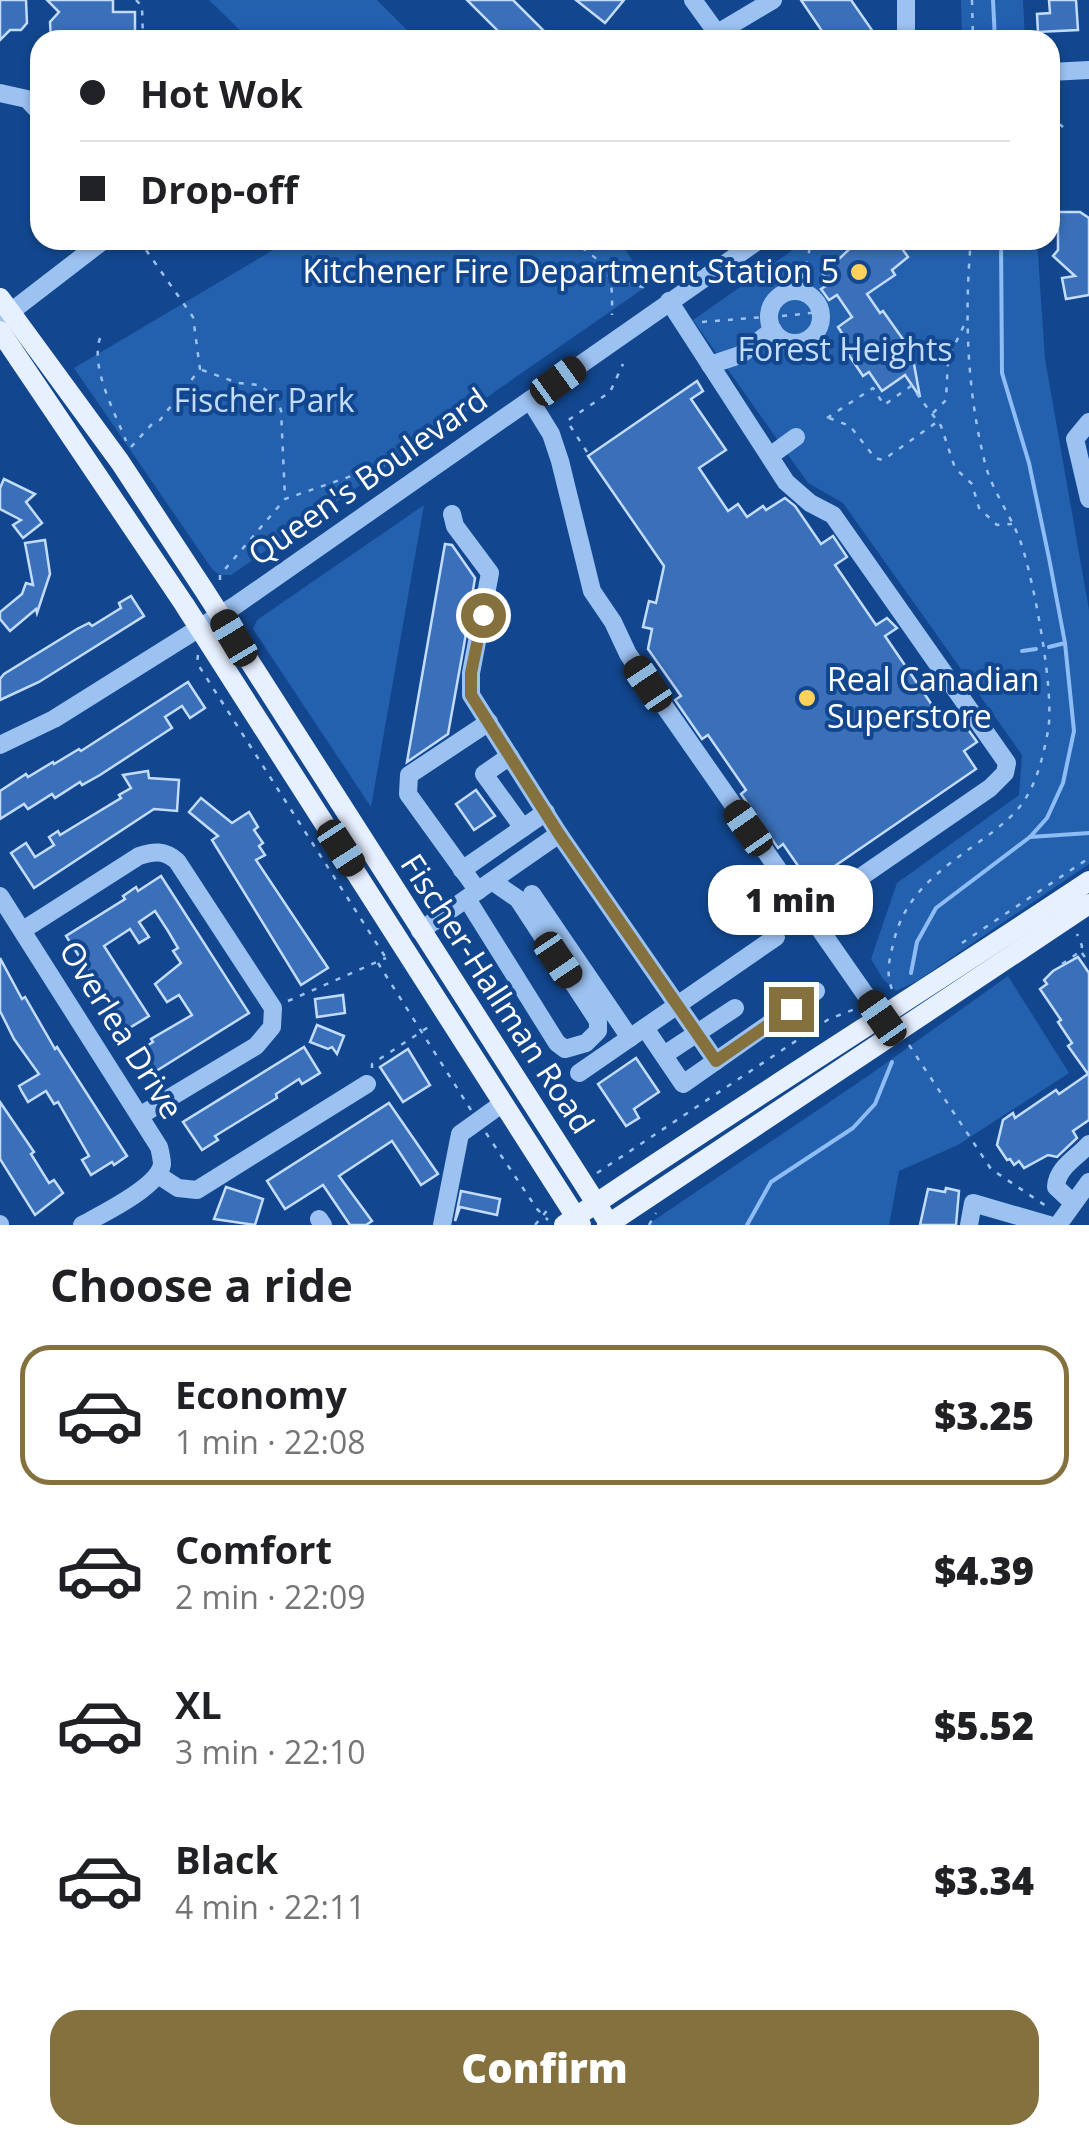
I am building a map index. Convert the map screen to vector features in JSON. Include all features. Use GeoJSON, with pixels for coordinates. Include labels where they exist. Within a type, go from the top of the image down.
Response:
{"type":"FeatureCollection","features":[{"type":"Feature","properties":{"kind":"main road","name":"Fischer-Hallman Road"},"geometry":{"type":"LineString","coordinates":[[3,315],[120,462],[608,1225]]}},
{"type":"Feature","properties":{"kind":"main road","name":"Fischer-Hallman Road"},"geometry":{"type":"LineString","coordinates":[[3,315],[503,1102],[568,1222]]}},
{"type":"Feature","properties":{"kind":"main road"},"geometry":{"type":"LineString","coordinates":[[568,1222],[786,1076],[894,1032],[1089,881]]}},
{"type":"Feature","properties":{"kind":"main road"},"geometry":{"type":"LineString","coordinates":[[608,1225],[1089,904]]}},
{"type":"Feature","properties":{"kind":"street"},"geometry":{"type":"LineString","coordinates":[[693,0],[710,30]]}},
{"type":"Feature","properties":{"kind":"street"},"geometry":{"type":"LineString","coordinates":[[727,30],[772,0]]}},
{"type":"Feature","properties":{"kind":"street"},"geometry":{"type":"LineString","coordinates":[[906,0],[906,30]]}},
{"type":"Feature","properties":{"kind":"street"},"geometry":{"type":"LineString","coordinates":[[1060,71],[1089,70]]}},
{"type":"Feature","properties":{"kind":"street"},"geometry":{"type":"LineString","coordinates":[[0,93],[30,102]]}},
{"type":"Feature","properties":{"kind":"street"},"geometry":{"type":"LineString","coordinates":[[3,315],[91,250]]}},
{"type":"Feature","properties":{"kind":"street","name":"Queen's Boulevard"},"geometry":{"type":"LineString","coordinates":[[0,745],[54,719],[220,616],[744,250]]}},
{"type":"Feature","properties":{"kind":"street"},"geometry":{"type":"LineString","coordinates":[[799,291],[815,300],[821,320],[814,335],[806,340],[777,330],[781,296],[799,291]]}},
{"type":"Feature","properties":{"kind":"street"},"geometry":{"type":"LineString","coordinates":[[669,302],[786,482],[810,503],[833,515],[1007,763],[1005,774],[990,788],[807,914]]}},
{"type":"Feature","properties":{"kind":"street"},"geometry":{"type":"LineString","coordinates":[[710,365],[740,354],[777,330]]}},
{"type":"Feature","properties":{"kind":"street"},"geometry":{"type":"LineString","coordinates":[[530,400],[551,434],[560,461],[592,591],[614,622],[628,654],[807,914],[894,1032]]}},
{"type":"Feature","properties":{"kind":"street"},"geometry":{"type":"LineString","coordinates":[[1089,422],[1075,439],[1089,499]]}},
{"type":"Feature","properties":{"kind":"street"},"geometry":{"type":"LineString","coordinates":[[770,456],[796,437]]}},
{"type":"Feature","properties":{"kind":"street"},"geometry":{"type":"LineString","coordinates":[[452,514],[456,526],[490,573],[470,691],[559,834],[716,1061]]}},
{"type":"Feature","properties":{"kind":"street"},"geometry":{"type":"LineString","coordinates":[[479,890],[518,899],[598,1021],[593,1038],[576,1048],[565,1049],[557,1043],[479,890],[408,794],[409,776],[489,722]]}},
{"type":"Feature","properties":{"kind":"street"},"geometry":{"type":"LineString","coordinates":[[510,756],[484,774],[523,828]]}},
{"type":"Feature","properties":{"kind":"street"},"geometry":{"type":"LineString","coordinates":[[462,870],[546,812]]}},
{"type":"Feature","properties":{"kind":"street"},"geometry":{"type":"LineString","coordinates":[[420,931],[559,834]]}},
{"type":"Feature","properties":{"kind":"street"},"geometry":{"type":"LineString","coordinates":[[22,930],[139,856],[168,854],[177,861],[273,1008],[272,1028],[256,1046],[140,1115]]}},
{"type":"Feature","properties":{"kind":"street"},"geometry":{"type":"LineString","coordinates":[[532,894],[638,1033],[664,1056],[684,1084],[816,992]]}},
{"type":"Feature","properties":{"kind":"street","name":"Overlea Drive"},"geometry":{"type":"LineString","coordinates":[[0,896],[160,1147],[162,1163],[158,1175]]}},
{"type":"Feature","properties":{"kind":"street"},"geometry":{"type":"LineString","coordinates":[[579,1073],[776,938]]}},
{"type":"Feature","properties":{"kind":"street"},"geometry":{"type":"LineString","coordinates":[[664,1056],[735,1008]]}},
{"type":"Feature","properties":{"kind":"street"},"geometry":{"type":"LineString","coordinates":[[82,1225],[158,1175],[178,1188],[197,1190],[368,1084]]}},
{"type":"Feature","properties":{"kind":"street"},"geometry":{"type":"LineString","coordinates":[[442,1225],[460,1134],[503,1102]]}},
{"type":"Feature","properties":{"kind":"street"},"geometry":{"type":"LineString","coordinates":[[1072,1202],[1056,1187],[1056,1179],[1062,1168],[1089,1144]]}},
{"type":"Feature","properties":{"kind":"street"},"geometry":{"type":"LineString","coordinates":[[1058,1225],[1089,1182]]}},
{"type":"Feature","properties":{"kind":"street"},"geometry":{"type":"LineString","coordinates":[[969,1225],[973,1202],[1049,1216]]}},
{"type":"Feature","properties":{"kind":"path"},"geometry":{"type":"LineString","coordinates":[[136,0],[142,6],[143,30]]}},
{"type":"Feature","properties":{"kind":"path"},"geometry":{"type":"LineString","coordinates":[[972,0],[973,30]]}},
{"type":"Feature","properties":{"kind":"path"},"geometry":{"type":"LineString","coordinates":[[100,338],[96,350],[129,450],[160,420],[200,369],[193,317],[147,250]]}},
{"type":"Feature","properties":{"kind":"path"},"geometry":{"type":"LineString","coordinates":[[586,250],[601,261],[613,279],[612,315]]}},
{"type":"Feature","properties":{"kind":"path"},"geometry":{"type":"LineString","coordinates":[[799,291],[809,250]]}},
{"type":"Feature","properties":{"kind":"path"},"geometry":{"type":"LineString","coordinates":[[898,998],[888,980],[897,927],[908,902],[926,882],[1005,822],[1027,797],[1045,748],[1049,723],[1048,690],[1030,579],[1014,524],[1000,501],[984,456],[975,403],[967,319],[970,250]]}},
{"type":"Feature","properties":{"kind":"path"},"geometry":{"type":"LineString","coordinates":[[613,279],[650,290]]}},
{"type":"Feature","properties":{"kind":"path"},"geometry":{"type":"LineString","coordinates":[[694,316],[700,322],[777,330],[820,312]]}},
{"type":"Feature","properties":{"kind":"path"},"geometry":{"type":"LineString","coordinates":[[932,414],[946,400],[948,359],[967,319]]}},
{"type":"Feature","properties":{"kind":"path"},"geometry":{"type":"LineString","coordinates":[[777,330],[793,367]]}},
{"type":"Feature","properties":{"kind":"path"},"geometry":{"type":"LineString","coordinates":[[587,452],[567,421],[610,392],[623,364]]}},
{"type":"Feature","properties":{"kind":"path"},"geometry":{"type":"LineString","coordinates":[[200,369],[238,383],[258,385],[274,395],[281,410],[285,499]]}},
{"type":"Feature","properties":{"kind":"path"},"geometry":{"type":"LineString","coordinates":[[938,422],[882,460],[875,458],[850,426],[827,418],[873,388],[884,405],[911,386],[938,422],[955,468],[972,484],[979,508],[997,525],[1014,524]]}},
{"type":"Feature","properties":{"kind":"path"},"geometry":{"type":"LineString","coordinates":[[220,580],[220,575],[285,499],[388,463],[395,465]]}},
{"type":"Feature","properties":{"kind":"path"},"geometry":{"type":"LineString","coordinates":[[200,629],[197,663],[386,958],[273,1008]]}},
{"type":"Feature","properties":{"kind":"path"},"geometry":{"type":"LineString","coordinates":[[1076,932],[1081,952],[1089,963]]}},
{"type":"Feature","properties":{"kind":"path"},"geometry":{"type":"LineString","coordinates":[[1062,964],[1081,952]]}},
{"type":"Feature","properties":{"kind":"path"},"geometry":{"type":"LineString","coordinates":[[378,963],[478,1122],[542,1214],[568,1222]]}},
{"type":"Feature","properties":{"kind":"path"},"geometry":{"type":"LineString","coordinates":[[600,1170],[829,1019],[858,1007]]}},
{"type":"Feature","properties":{"kind":"path"},"geometry":{"type":"LineString","coordinates":[[368,1084],[372,1064],[448,1016]]}},
{"type":"Feature","properties":{"kind":"path"},"geometry":{"type":"LineString","coordinates":[[894,1032],[991,1169],[1049,1216]]}},
{"type":"Feature","properties":{"kind":"path"},"geometry":{"type":"LineString","coordinates":[[549,1092],[557,1043]]}},
{"type":"Feature","properties":{"kind":"path"},"geometry":{"type":"LineString","coordinates":[[535,1225],[542,1214]]}},
{"type":"Feature","properties":{"kind":"green space"},"geometry":{"type":"Polygon","coordinates":[[[209,0],[377,0],[407,30],[240,30],[209,0]]]}},
{"type":"Feature","properties":{"kind":"green space"},"geometry":{"type":"Polygon","coordinates":[[[961,0],[1023,0],[1024,30],[962,30],[961,0]]]}},
{"type":"Feature","properties":{"kind":"green space","name":"Fischer Park"},"geometry":{"type":"Polygon","coordinates":[[[273,250],[626,250],[647,286],[231,575],[220,575],[212,569],[74,368],[273,250]]]}},
{"type":"Feature","properties":{"kind":"green space","name":"Forest Heights"},"geometry":{"type":"Polygon","coordinates":[[[793,250],[1038,250],[1045,359],[1089,610],[1089,864],[917,981],[896,991],[871,959],[897,883],[1019,795],[1022,755],[843,503],[808,483],[693,320],[793,250]]]}},
{"type":"Feature","properties":{"kind":"green space"},"geometry":{"type":"Polygon","coordinates":[[[424,505],[371,807],[253,629],[257,620],[424,505]]]}},
{"type":"Feature","properties":{"kind":"green space"},"geometry":{"type":"Polygon","coordinates":[[[1008,976],[1069,1073],[958,1145],[899,1171],[889,1225],[647,1225],[868,1076],[1008,976]]]}},
{"type":"Feature","properties":{"kind":"building"},"geometry":{"type":"Polygon","coordinates":[[[0,0],[26,0],[27,23],[21,30],[10,30],[0,40],[0,0]]]}},
{"type":"Feature","properties":{"kind":"building"},"geometry":{"type":"Polygon","coordinates":[[[47,0],[113,0],[113,12],[135,12],[135,30],[50,30],[50,22],[59,12],[47,0]]]}},
{"type":"Feature","properties":{"kind":"building"},"geometry":{"type":"Polygon","coordinates":[[[467,0],[513,0],[543,30],[497,30],[467,0]]]}},
{"type":"Feature","properties":{"kind":"building"},"geometry":{"type":"Polygon","coordinates":[[[576,0],[624,0],[605,23],[576,0]]]}},
{"type":"Feature","properties":{"kind":"building"},"geometry":{"type":"Polygon","coordinates":[[[801,0],[851,0],[872,30],[821,30],[801,0]]]}},
{"type":"Feature","properties":{"kind":"building"},"geometry":{"type":"Polygon","coordinates":[[[1049,0],[1076,0],[1078,30],[1038,30],[1037,14],[1050,13],[1049,0]]]}},
{"type":"Feature","properties":{"kind":"building"},"geometry":{"type":"Polygon","coordinates":[[[1060,212],[1080,212],[1089,218],[1089,295],[1066,299],[1062,278],[1075,276],[1053,256],[1060,250],[1060,212]]]}},
{"type":"Feature","properties":{"kind":"building"},"geometry":{"type":"Polygon","coordinates":[[[848,250],[903,250],[908,257],[892,270],[895,275],[867,294],[907,345],[903,348],[914,364],[920,397],[905,375],[882,391],[869,372],[863,376],[840,342],[845,338],[838,327],[852,317],[837,295],[829,300],[821,289],[829,284],[823,274],[848,250]]]}},
{"type":"Feature","properties":{"kind":"building"},"geometry":{"type":"Polygon","coordinates":[[[697,381],[703,391],[691,399],[726,450],[699,468],[728,511],[738,504],[747,517],[785,498],[821,544],[833,536],[847,557],[835,565],[876,625],[887,618],[897,628],[885,636],[949,730],[962,721],[977,742],[964,751],[976,769],[810,883],[783,844],[778,848],[741,794],[746,790],[708,735],[702,739],[675,700],[681,696],[648,649],[652,629],[643,627],[649,601],[656,603],[664,566],[588,456],[697,381]]]}},
{"type":"Feature","properties":{"kind":"building"},"geometry":{"type":"Polygon","coordinates":[[[4,479],[35,494],[26,502],[42,523],[23,538],[13,525],[21,520],[0,509],[4,479]]]}},
{"type":"Feature","properties":{"kind":"building"},"geometry":{"type":"Polygon","coordinates":[[[45,540],[50,574],[37,613],[36,609],[10,631],[0,619],[0,612],[22,594],[26,583],[33,585],[25,543],[45,540]]]}},
{"type":"Feature","properties":{"kind":"building"},"geometry":{"type":"Polygon","coordinates":[[[445,544],[452,545],[475,578],[464,645],[448,734],[407,762],[445,544]]]}},
{"type":"Feature","properties":{"kind":"building"},"geometry":{"type":"Polygon","coordinates":[[[131,596],[144,616],[39,682],[0,700],[0,679],[4,674],[77,629],[89,623],[92,626],[121,608],[119,603],[131,596]]]}},
{"type":"Feature","properties":{"kind":"building"},"geometry":{"type":"Polygon","coordinates":[[[188,682],[205,708],[190,718],[182,706],[165,717],[172,728],[100,775],[55,798],[52,794],[28,809],[24,804],[0,819],[0,791],[26,774],[28,777],[81,751],[188,682]]]}},
{"type":"Feature","properties":{"kind":"building"},"geometry":{"type":"Polygon","coordinates":[[[148,771],[149,778],[179,780],[177,811],[154,809],[34,888],[11,853],[26,843],[35,857],[54,845],[49,837],[58,831],[60,835],[121,798],[119,795],[131,788],[123,775],[148,771]]]}},
{"type":"Feature","properties":{"kind":"building"},"geometry":{"type":"Polygon","coordinates":[[[476,790],[495,816],[474,830],[456,804],[476,790]]]}},
{"type":"Feature","properties":{"kind":"building"},"geometry":{"type":"Polygon","coordinates":[[[201,798],[232,823],[249,812],[258,827],[254,830],[263,843],[259,846],[265,855],[256,860],[328,968],[301,985],[212,840],[218,836],[189,812],[201,798]]]}},
{"type":"Feature","properties":{"kind":"building"},"geometry":{"type":"Polygon","coordinates":[[[161,876],[249,1013],[153,1073],[142,1049],[153,1042],[151,1039],[192,1015],[179,995],[167,1002],[155,984],[181,963],[168,931],[155,911],[139,922],[149,937],[139,943],[130,929],[104,946],[149,1016],[126,1030],[66,936],[125,899],[123,896],[136,887],[138,891],[161,876]]]}},
{"type":"Feature","properties":{"kind":"building"},"geometry":{"type":"Polygon","coordinates":[[[1078,957],[1089,973],[1089,1120],[1073,1131],[1077,1138],[1057,1157],[1048,1155],[1024,1168],[1019,1161],[1014,1165],[1007,1160],[997,1145],[1003,1120],[1013,1113],[1015,1118],[1088,1074],[1068,1046],[1072,1043],[1058,1022],[1061,1020],[1040,989],[1053,971],[1078,957]]]}},
{"type":"Feature","properties":{"kind":"building"},"geometry":{"type":"Polygon","coordinates":[[[0,958],[22,999],[25,997],[127,1156],[114,1165],[112,1162],[91,1175],[82,1160],[89,1156],[58,1102],[54,1104],[46,1091],[28,1102],[22,1092],[19,1086],[39,1074],[0,1011],[0,958]]]}},
{"type":"Feature","properties":{"kind":"building"},"geometry":{"type":"Polygon","coordinates":[[[343,995],[345,1013],[317,1017],[315,999],[343,995]]]}},
{"type":"Feature","properties":{"kind":"building"},"geometry":{"type":"Polygon","coordinates":[[[317,1025],[344,1036],[337,1054],[332,1047],[310,1042],[317,1025]]]}},
{"type":"Feature","properties":{"kind":"building"},"geometry":{"type":"Polygon","coordinates":[[[304,1047],[320,1073],[302,1084],[299,1079],[276,1094],[277,1098],[215,1136],[218,1140],[202,1150],[183,1122],[304,1047]]]}},
{"type":"Feature","properties":{"kind":"building"},"geometry":{"type":"Polygon","coordinates":[[[408,1049],[430,1085],[403,1102],[380,1067],[408,1049]]]}},
{"type":"Feature","properties":{"kind":"building"},"geometry":{"type":"Polygon","coordinates":[[[636,1058],[659,1092],[634,1109],[639,1118],[626,1126],[598,1084],[636,1058]]]}},
{"type":"Feature","properties":{"kind":"building"},"geometry":{"type":"Polygon","coordinates":[[[0,1102],[34,1152],[31,1154],[49,1183],[54,1180],[63,1193],[35,1215],[0,1159],[0,1102]]]}},
{"type":"Feature","properties":{"kind":"building"},"geometry":{"type":"Polygon","coordinates":[[[389,1103],[438,1174],[421,1185],[392,1141],[339,1176],[372,1221],[366,1225],[350,1225],[323,1185],[285,1209],[267,1181],[389,1103]]]}},
{"type":"Feature","properties":{"kind":"building"},"geometry":{"type":"Polygon","coordinates":[[[226,1187],[263,1199],[255,1225],[214,1219],[226,1187]]]}},
{"type":"Feature","properties":{"kind":"building"},"geometry":{"type":"Polygon","coordinates":[[[946,1188],[959,1191],[956,1225],[920,1225],[928,1189],[945,1192],[946,1188]]]}},
{"type":"Feature","properties":{"kind":"building"},"geometry":{"type":"Polygon","coordinates":[[[461,1191],[500,1199],[497,1215],[460,1207],[455,1221],[461,1191]]]}},
{"type":"Feature","properties":{"kind":"waterway"},"geometry":{"type":"LineString","coordinates":[[993,0],[994,30]]}},
{"type":"Feature","properties":{"kind":"waterway"},"geometry":{"type":"LineString","coordinates":[[911,973],[917,942],[936,908],[1030,837],[1047,818],[1063,783],[1074,731],[1065,643],[1049,558],[1029,463],[1002,373],[1001,250]]}},
{"type":"Feature","properties":{"kind":"waterway"},"geometry":{"type":"LineString","coordinates":[[1049,647],[1065,643]]}},
{"type":"Feature","properties":{"kind":"waterway"},"geometry":{"type":"LineString","coordinates":[[1022,651],[1036,649]]}},
{"type":"Feature","properties":{"kind":"waterway"},"geometry":{"type":"LineString","coordinates":[[1030,837],[1089,833]]}},
{"type":"Feature","properties":{"kind":"waterway"},"geometry":{"type":"LineString","coordinates":[[747,1225],[771,1182],[853,1128],[875,1104],[892,1062]]}},
{"type":"Feature","properties":{"kind":"place","name":"Kitchener Fire Department Station 5"},"geometry":{"type":"Point","coordinates":[859,272]}},
{"type":"Feature","properties":{"kind":"place","name":"Real Canadian Superstore"},"geometry":{"type":"Point","coordinates":[807,698]}},
{"type":"Feature","properties":{"kind":"route"},"geometry":{"type":"LineString","coordinates":[[483,615],[471,673],[471,695],[559,834],[716,1061],[791,1009]]}}]}
